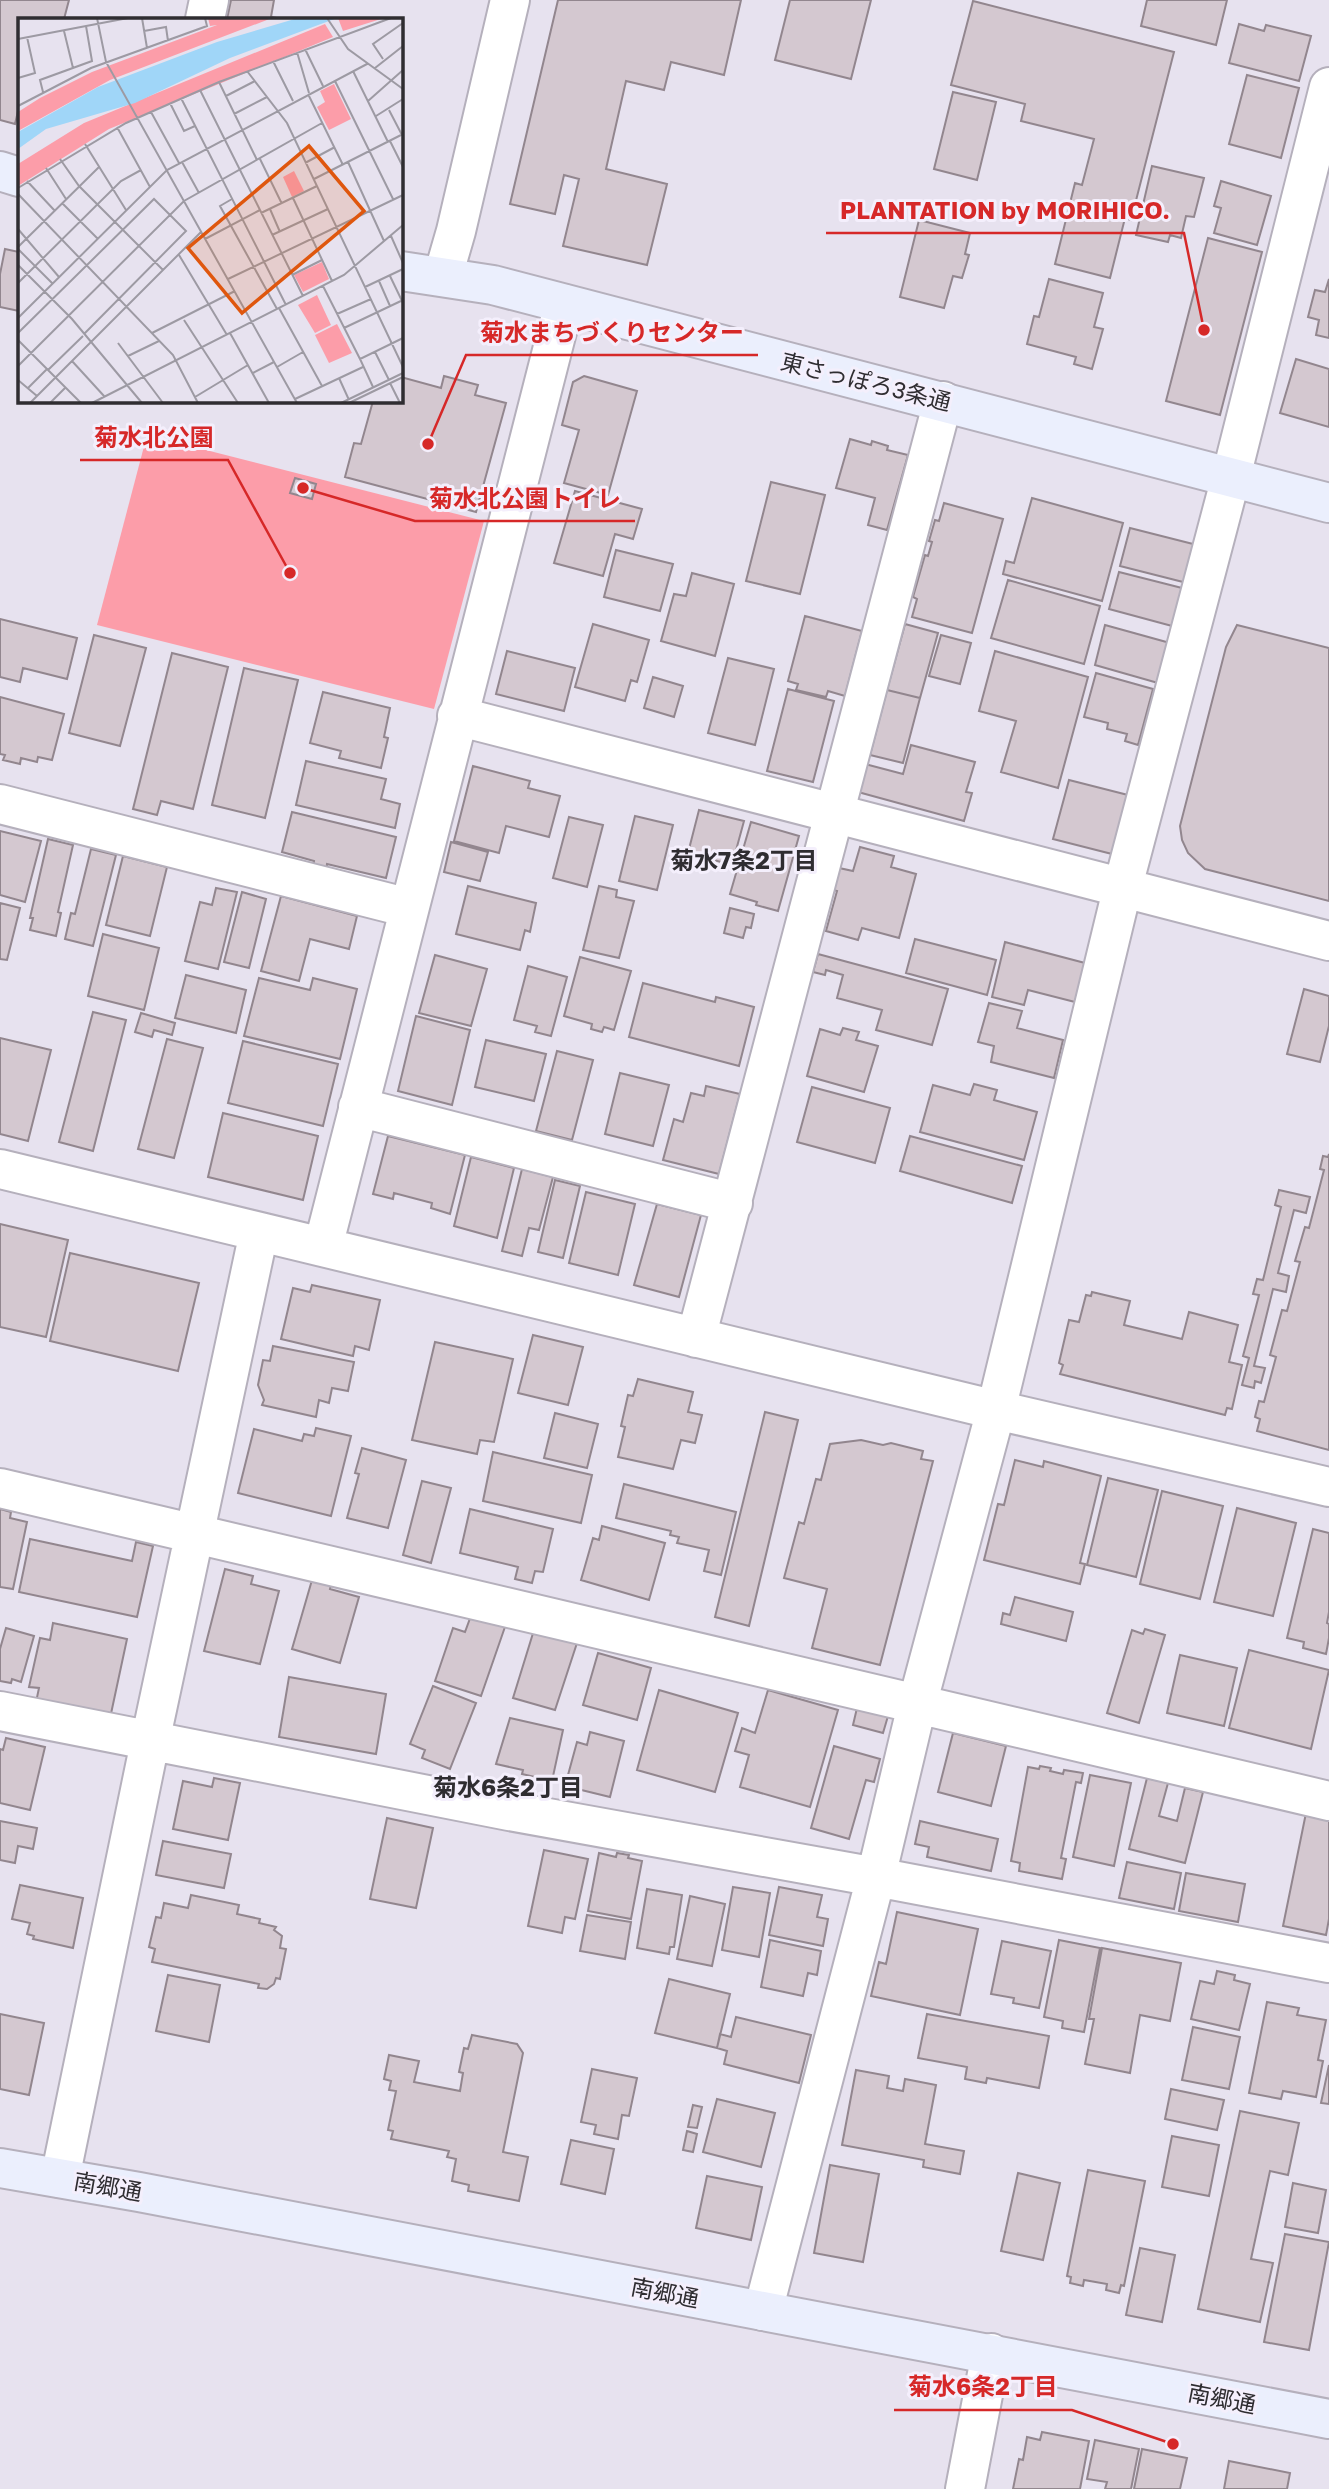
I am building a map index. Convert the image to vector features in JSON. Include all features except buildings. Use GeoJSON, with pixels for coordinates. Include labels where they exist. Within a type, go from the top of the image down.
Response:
{"type":"FeatureCollection","features":[{"type":"Feature","properties":{"kind":"street"},"geometry":{"type":"LineString","coordinates":[[205,18],[209,0]]}},
{"type":"Feature","properties":{"kind":"street"},"geometry":{"type":"LineString","coordinates":[[443,276],[510,0]]}},
{"type":"Feature","properties":{"kind":"street"},"geometry":{"type":"LineString","coordinates":[[764,2311],[876,1877],[917,1705],[996,1410],[1123,886],[1231,477],[1329,87]]}},
{"type":"Feature","properties":{"kind":"street"},"geometry":{"type":"LineString","coordinates":[[0,171],[18,177]]}},
{"type":"Feature","properties":{"kind":"street","name":"東さっぽろ3条通"},"geometry":{"type":"LineString","coordinates":[[402,271],[493,285],[1329,503]]}},
{"type":"Feature","properties":{"kind":"street"},"geometry":{"type":"LineString","coordinates":[[323,1247],[564,304]]}},
{"type":"Feature","properties":{"kind":"street"},"geometry":{"type":"LineString","coordinates":[[696,1338],[943,401]]}},
{"type":"Feature","properties":{"kind":"street"},"geometry":{"type":"LineString","coordinates":[[457,716],[1329,941]]}},
{"type":"Feature","properties":{"kind":"street"},"geometry":{"type":"LineString","coordinates":[[0,804],[409,908]]}},
{"type":"Feature","properties":{"kind":"street"},"geometry":{"type":"LineString","coordinates":[[358,1107],[733,1203]]}},
{"type":"Feature","properties":{"kind":"street"},"geometry":{"type":"LineString","coordinates":[[0,1169],[996,1410],[1329,1487]]}},
{"type":"Feature","properties":{"kind":"street"},"geometry":{"type":"LineString","coordinates":[[60,2178],[258,1232]]}},
{"type":"Feature","properties":{"kind":"street"},"geometry":{"type":"LineString","coordinates":[[0,1488],[1329,1801]]}},
{"type":"Feature","properties":{"kind":"street"},"geometry":{"type":"LineString","coordinates":[[0,1711],[509,1811],[1329,1963]]}},
{"type":"Feature","properties":{"kind":"street","name":"南郷通"},"geometry":{"type":"LineString","coordinates":[[0,2168],[991,2353],[1329,2419]]}},
{"type":"Feature","properties":{"kind":"street"},"geometry":{"type":"LineString","coordinates":[[965,2489],[991,2353]]}},
{"type":"Feature","properties":{"kind":"shaded area"},"geometry":{"type":"Polygon","coordinates":[[[147,435],[484,521],[434,709],[97,625],[147,435]]]}},
{"type":"Feature","properties":{"kind":"place","name":"PLANTATION by MORIHICO."},"geometry":{"type":"Point","coordinates":[1204,330]}},
{"type":"Feature","properties":{"kind":"place","name":"菊水まちづくりセンター"},"geometry":{"type":"Point","coordinates":[428,444]}},
{"type":"Feature","properties":{"kind":"place","name":"菊水北公園トイレ"},"geometry":{"type":"Point","coordinates":[303,488]}},
{"type":"Feature","properties":{"kind":"place","name":"菊水北公園"},"geometry":{"type":"Point","coordinates":[290,573]}},
{"type":"Feature","properties":{"kind":"place","name":"菊水6条2丁目"},"geometry":{"type":"Point","coordinates":[1173,2444]}},
{"type":"Feature","properties":{"kind":"district","name":"菊水7条2丁目"},"geometry":{"type":"Point","coordinates":[744,859]}},
{"type":"Feature","properties":{"kind":"district","name":"菊水6条2丁目"},"geometry":{"type":"Point","coordinates":[508,1786]}}]}
